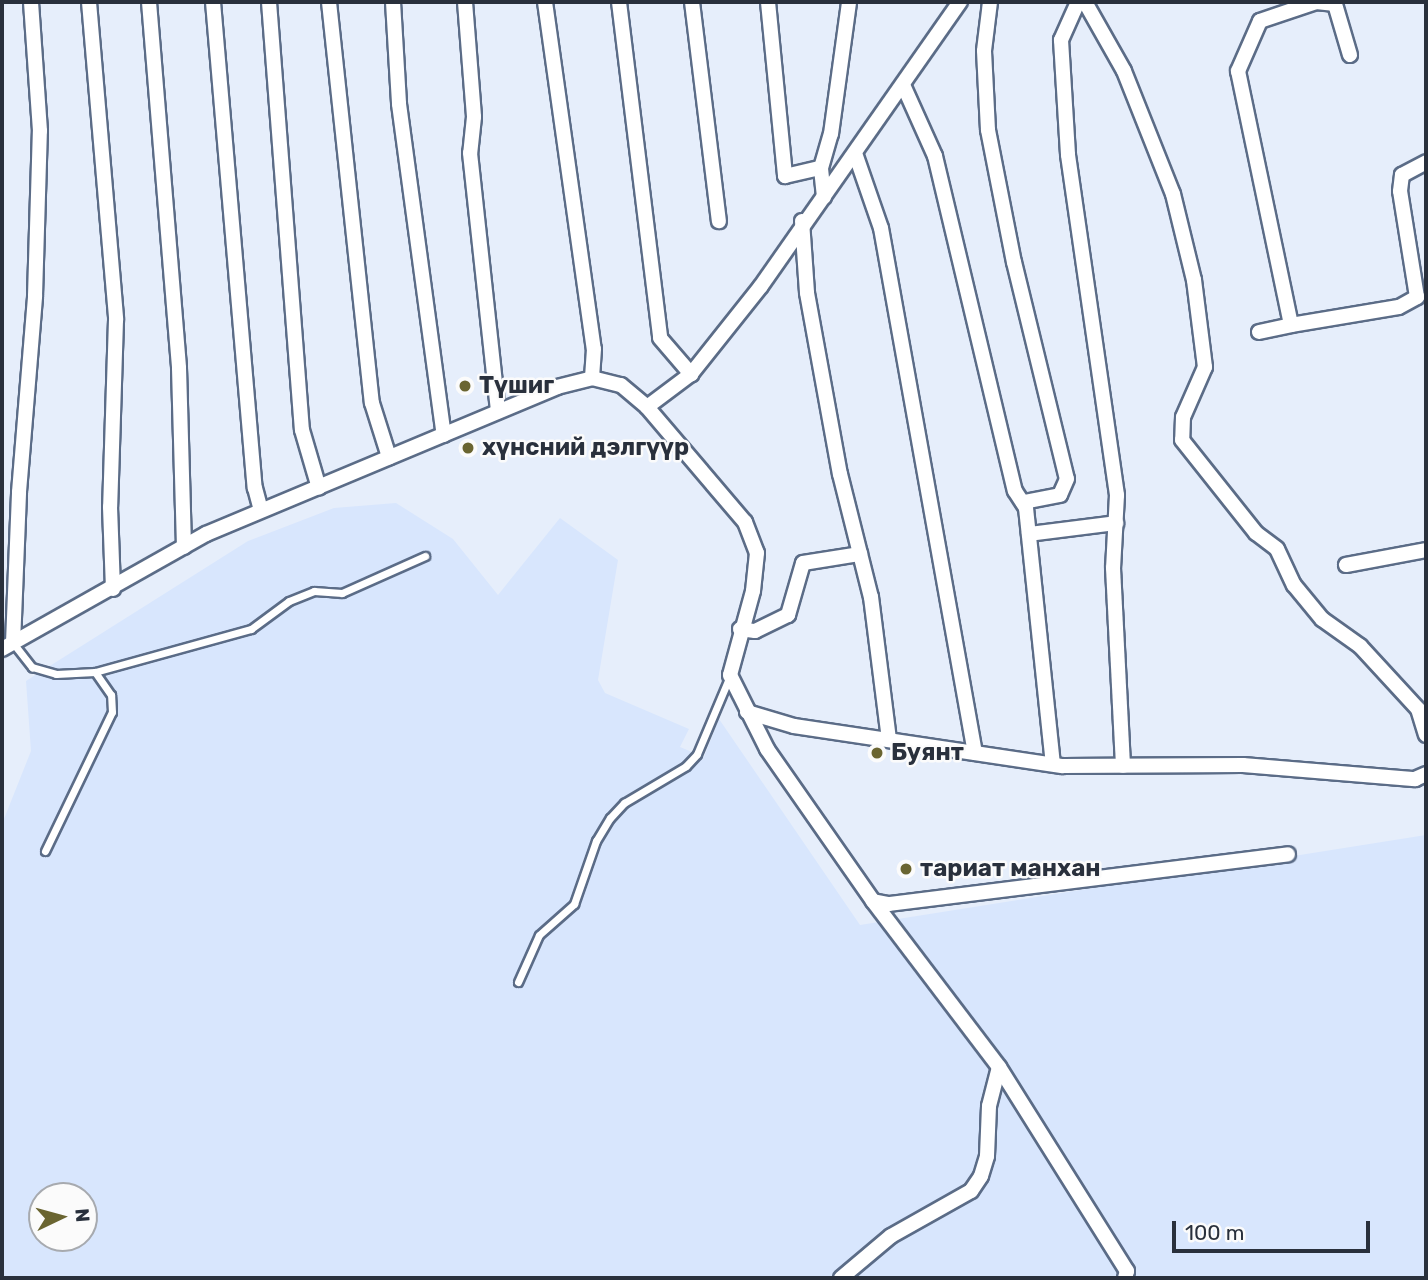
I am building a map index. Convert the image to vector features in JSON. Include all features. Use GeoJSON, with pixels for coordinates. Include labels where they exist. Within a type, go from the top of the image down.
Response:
{"type":"FeatureCollection","features":[{"type":"Feature","properties":{"kind":"street"},"geometry":{"type":"LineString","coordinates":[[8,646],[40,159],[31,2]]}},
{"type":"Feature","properties":{"kind":"street"},"geometry":{"type":"LineString","coordinates":[[89,2],[116,320],[110,507],[113,589]]}},
{"type":"Feature","properties":{"kind":"street"},"geometry":{"type":"LineString","coordinates":[[149,2],[179,368],[184,547]]}},
{"type":"Feature","properties":{"kind":"street"},"geometry":{"type":"LineString","coordinates":[[212,2],[255,488],[261,510]]}},
{"type":"Feature","properties":{"kind":"street"},"geometry":{"type":"LineString","coordinates":[[269,2],[302,430],[320,488]]}},
{"type":"Feature","properties":{"kind":"street"},"geometry":{"type":"LineString","coordinates":[[329,2],[372,403],[389,457]]}},
{"type":"Feature","properties":{"kind":"street"},"geometry":{"type":"LineString","coordinates":[[393,2],[399,104],[444,435]]}},
{"type":"Feature","properties":{"kind":"street"},"geometry":{"type":"LineString","coordinates":[[465,2],[474,117],[470,153],[498,411]]}},
{"type":"Feature","properties":{"kind":"street"},"geometry":{"type":"LineString","coordinates":[[545,2],[594,349],[592,378]]}},
{"type":"Feature","properties":{"kind":"street"},"geometry":{"type":"LineString","coordinates":[[619,2],[660,338],[691,374]]}},
{"type":"Feature","properties":{"kind":"street"},"geometry":{"type":"LineString","coordinates":[[692,2],[719,221]]}},
{"type":"Feature","properties":{"kind":"street"},"geometry":{"type":"LineString","coordinates":[[768,2],[785,176],[821,168]]}},
{"type":"Feature","properties":{"kind":"street"},"geometry":{"type":"LineString","coordinates":[[824,197],[821,168],[833,124],[849,2]]}},
{"type":"Feature","properties":{"kind":"street"},"geometry":{"type":"LineString","coordinates":[[647,407],[691,374],[761,286],[802,221],[856,156],[960,2]]}},
{"type":"Feature","properties":{"kind":"street"},"geometry":{"type":"LineString","coordinates":[[990,2],[984,51],[988,130],[1014,262],[1068,479],[1060,495],[1023,502]]}},
{"type":"Feature","properties":{"kind":"street"},"geometry":{"type":"LineString","coordinates":[[1079,2],[1061,40],[1068,155],[1117,495],[1113,568],[1123,766]]}},
{"type":"Feature","properties":{"kind":"street"},"geometry":{"type":"LineString","coordinates":[[1085,2],[1124,71],[1173,194],[1194,280],[1205,367],[1183,417],[1182,440],[1256,533],[1277,549],[1288,565],[1294,585],[1322,619],[1360,646],[1418,709],[1426,735]]}},
{"type":"Feature","properties":{"kind":"street"},"geometry":{"type":"LineString","coordinates":[[1291,325],[1238,71],[1260,21],[1316,2],[1335,4],[1349,55]]}},
{"type":"Feature","properties":{"kind":"street"},"geometry":{"type":"LineString","coordinates":[[904,87],[935,156],[1015,491],[1023,502],[1029,534],[1053,764]]}},
{"type":"Feature","properties":{"kind":"street"},"geometry":{"type":"LineString","coordinates":[[856,156],[881,228],[975,753]]}},
{"type":"Feature","properties":{"kind":"street"},"geometry":{"type":"LineString","coordinates":[[1259,332],[1399,307],[1421,296],[1400,191],[1402,175],[1426,162]]}},
{"type":"Feature","properties":{"kind":"street"},"geometry":{"type":"LineString","coordinates":[[802,221],[807,293],[840,474],[871,597],[889,740]]}},
{"type":"Feature","properties":{"kind":"street"},"geometry":{"type":"LineString","coordinates":[[8,646],[184,547],[261,510],[320,488],[498,411],[592,378],[621,385],[647,407],[745,522],[757,553],[753,591],[740,629],[730,676],[767,749],[873,901],[999,1067],[1127,1271],[1125,1278]]}},
{"type":"Feature","properties":{"kind":"street"},"geometry":{"type":"LineString","coordinates":[[1029,534],[1116,523]]}},
{"type":"Feature","properties":{"kind":"street"},"geometry":{"type":"LineString","coordinates":[[1346,565],[1426,550]]}},
{"type":"Feature","properties":{"kind":"street"},"geometry":{"type":"LineString","coordinates":[[740,629],[755,631],[788,615],[803,564],[860,554]]}},
{"type":"Feature","properties":{"kind":"street"},"geometry":{"type":"LineString","coordinates":[[747,712],[794,726],[1053,764],[1243,765],[1415,779],[1426,774]]}},
{"type":"Feature","properties":{"kind":"street"},"geometry":{"type":"LineString","coordinates":[[873,901],[890,904],[1288,854]]}},
{"type":"Feature","properties":{"kind":"street"},"geometry":{"type":"LineString","coordinates":[[841,1278],[891,1236],[971,1191],[981,1177],[987,1156],[989,1106],[999,1067]]}},
{"type":"Feature","properties":{"kind":"lane"},"geometry":{"type":"LineString","coordinates":[[8,646],[32,667],[55,674],[95,672],[251,629],[289,601],[314,591],[342,593],[425,556]]}},
{"type":"Feature","properties":{"kind":"lane"},"geometry":{"type":"LineString","coordinates":[[45,851],[112,712],[111,695],[95,672]]}},
{"type":"Feature","properties":{"kind":"lane"},"geometry":{"type":"LineString","coordinates":[[518,982],[539,935],[574,904],[596,841],[610,818],[624,803],[686,766],[698,754],[730,676]]}},
{"type":"Feature","properties":{"kind":"shaded area"},"geometry":{"type":"Polygon","coordinates":[[[396,503],[453,539],[498,595],[560,518],[618,560],[598,680],[605,693],[689,729],[680,747],[704,757],[719,719],[860,925],[1426,835],[1426,1278],[2,1278],[2,824],[31,751],[26,681],[248,541],[334,508],[396,503]]]}},
{"type":"Feature","properties":{"kind":"place","name":"Түшиг"},"geometry":{"type":"Point","coordinates":[465,386]}},
{"type":"Feature","properties":{"kind":"place","name":"хүнсний дэлгүүр"},"geometry":{"type":"Point","coordinates":[468,448]}},
{"type":"Feature","properties":{"kind":"place","name":"Буянт"},"geometry":{"type":"Point","coordinates":[877,753]}},
{"type":"Feature","properties":{"kind":"place","name":"тариат манхан"},"geometry":{"type":"Point","coordinates":[906,869]}}]}
